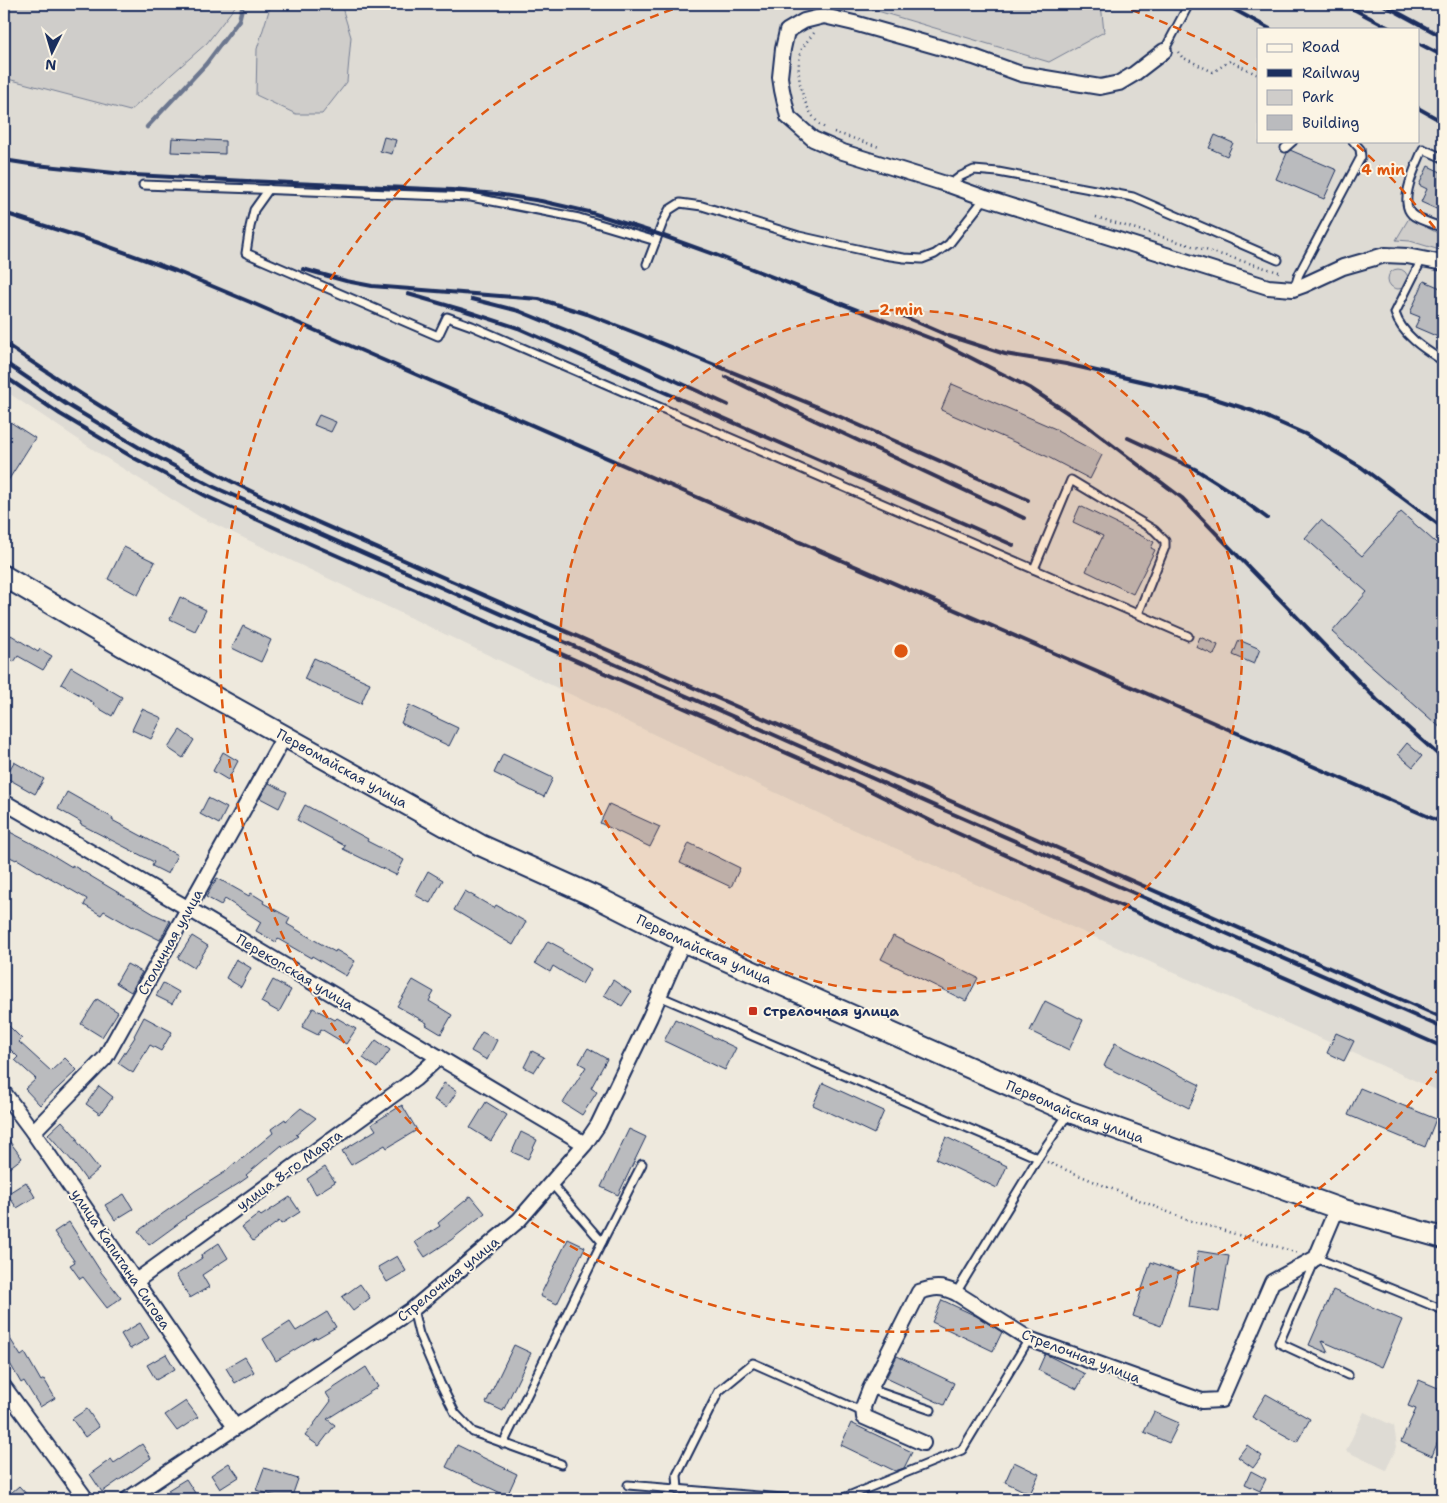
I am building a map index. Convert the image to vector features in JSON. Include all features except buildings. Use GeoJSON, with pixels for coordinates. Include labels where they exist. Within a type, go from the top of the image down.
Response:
{"type":"FeatureCollection","features":[{"type":"Feature","properties":{"kind":"main road","name":"Первомайская улица"},"geometry":{"type":"LineString","coordinates":[[4,576],[121,645],[480,845],[598,898],[683,941],[1070,1112],[1337,1208],[1443,1238]]}},
{"type":"Feature","properties":{"kind":"street"},"geometry":{"type":"LineString","coordinates":[[1164,51],[1119,83],[1100,87],[1021,74],[956,52],[854,22],[822,10],[787,31],[780,77],[788,117],[813,139],[843,152],[949,184],[985,198],[1268,287],[1293,289],[1343,267],[1385,254],[1443,262]]}},
{"type":"Feature","properties":{"kind":"street","name":"Столичная улица"},"geometry":{"type":"LineString","coordinates":[[33,1132],[105,1058],[285,736]]}},
{"type":"Feature","properties":{"kind":"street","name":"Перекопская улица"},"geometry":{"type":"LineString","coordinates":[[4,802],[189,909],[585,1144]]}},
{"type":"Feature","properties":{"kind":"street","name":"Стрелочная улица"},"geometry":{"type":"LineString","coordinates":[[128,1499],[414,1309],[518,1220],[585,1144],[598,1125],[660,996],[683,941]]}},
{"type":"Feature","properties":{"kind":"street","name":"улица 8-го Марта"},"geometry":{"type":"LineString","coordinates":[[136,1281],[415,1079],[439,1057]]}},
{"type":"Feature","properties":{"kind":"street","name":"улица Капитана Сигова"},"geometry":{"type":"LineString","coordinates":[[4,1093],[33,1132],[235,1427]]}},
{"type":"Feature","properties":{"kind":"street"},"geometry":{"type":"LineString","coordinates":[[1316,1258],[1337,1208]]}},
{"type":"Feature","properties":{"kind":"street","name":"Стрелочная улица"},"geometry":{"type":"LineString","coordinates":[[863,1412],[870,1389],[919,1292],[930,1288],[944,1288],[956,1293],[1029,1339],[1202,1401],[1221,1400],[1272,1282],[1316,1258]]}},
{"type":"Feature","properties":{"kind":"street"},"geometry":{"type":"LineString","coordinates":[[4,1387],[86,1499]]}},
{"type":"Feature","properties":{"kind":"street"},"geometry":{"type":"LineString","coordinates":[[863,1412],[864,1417],[923,1443]]}},
{"type":"Feature","properties":{"kind":"lane"},"geometry":{"type":"LineString","coordinates":[[1164,51],[1189,4]]}},
{"type":"Feature","properties":{"kind":"lane"},"geometry":{"type":"LineString","coordinates":[[1285,148],[1292,142]]}},
{"type":"Feature","properties":{"kind":"lane"},"geometry":{"type":"LineString","coordinates":[[1293,289],[1299,274],[1361,157],[1360,149],[1354,142]]}},
{"type":"Feature","properties":{"kind":"lane"},"geometry":{"type":"LineString","coordinates":[[1443,158],[1422,149],[1407,190],[1407,209],[1412,215],[1443,228]]}},
{"type":"Feature","properties":{"kind":"lane"},"geometry":{"type":"LineString","coordinates":[[949,184],[974,170],[998,172],[1133,197],[1278,260]]}},
{"type":"Feature","properties":{"kind":"lane"},"geometry":{"type":"LineString","coordinates":[[143,185],[471,197],[579,218],[656,241]]}},
{"type":"Feature","properties":{"kind":"lane"},"geometry":{"type":"LineString","coordinates":[[269,190],[254,210],[246,253],[438,336],[447,317],[472,326],[1188,636]]}},
{"type":"Feature","properties":{"kind":"lane"},"geometry":{"type":"LineString","coordinates":[[647,264],[669,210],[680,203],[702,206],[800,236],[884,255],[922,258],[935,254],[949,244],[985,198]]}},
{"type":"Feature","properties":{"kind":"lane"},"geometry":{"type":"LineString","coordinates":[[1422,259],[1395,313],[1398,323],[1421,347],[1443,361]]}},
{"type":"Feature","properties":{"kind":"lane"},"geometry":{"type":"LineString","coordinates":[[1034,569],[1071,480],[1154,530],[1165,541],[1165,547],[1138,614]]}},
{"type":"Feature","properties":{"kind":"lane"},"geometry":{"type":"LineString","coordinates":[[660,996],[1038,1158]]}},
{"type":"Feature","properties":{"kind":"lane"},"geometry":{"type":"LineString","coordinates":[[956,1293],[1038,1158],[1070,1112]]}},
{"type":"Feature","properties":{"kind":"lane"},"geometry":{"type":"LineString","coordinates":[[503,1444],[642,1164]]}},
{"type":"Feature","properties":{"kind":"lane"},"geometry":{"type":"LineString","coordinates":[[551,1183],[602,1242]]}},
{"type":"Feature","properties":{"kind":"lane"},"geometry":{"type":"LineString","coordinates":[[1348,1375],[1279,1343],[1316,1258],[1443,1310]]}},
{"type":"Feature","properties":{"kind":"lane"},"geometry":{"type":"LineString","coordinates":[[414,1309],[419,1334],[440,1383],[455,1413],[473,1432],[561,1464]]}},
{"type":"Feature","properties":{"kind":"lane"},"geometry":{"type":"LineString","coordinates":[[841,1499],[962,1450],[1029,1339]]}},
{"type":"Feature","properties":{"kind":"lane"},"geometry":{"type":"LineString","coordinates":[[678,1490],[677,1475],[719,1391],[753,1362],[863,1412]]}},
{"type":"Feature","properties":{"kind":"lane"},"geometry":{"type":"LineString","coordinates":[[870,1389],[931,1410]]}},
{"type":"Feature","properties":{"kind":"lane"},"geometry":{"type":"LineString","coordinates":[[628,1485],[795,1499]]}},
{"type":"Feature","properties":{"kind":"path"},"geometry":{"type":"LineString","coordinates":[[1182,57],[1213,72],[1230,61],[1257,74]]}},
{"type":"Feature","properties":{"kind":"path"},"geometry":{"type":"LineString","coordinates":[[1038,1158],[1185,1219],[1316,1258]]}},
{"type":"Feature","properties":{"kind":"shaded area"},"geometry":{"type":"Polygon","coordinates":[[[4,4],[1443,4],[1443,1093],[837,822],[200,517],[103,456],[4,390],[4,4]]]}},
{"type":"Feature","properties":{"kind":"shaded area"},"geometry":{"type":"Polygon","coordinates":[[[1364,1412],[1394,1426],[1397,1447],[1386,1470],[1346,1451],[1364,1412]]]}},
{"type":"Feature","properties":{"kind":"green space"},"geometry":{"type":"Polygon","coordinates":[[[4,4],[237,4],[207,43],[130,111],[4,78],[4,4]]]}},
{"type":"Feature","properties":{"kind":"green space"},"geometry":{"type":"Polygon","coordinates":[[[271,4],[341,4],[351,37],[347,82],[322,114],[296,114],[256,95],[257,49],[271,4]]]}},
{"type":"Feature","properties":{"kind":"green space"},"geometry":{"type":"Polygon","coordinates":[[[854,4],[1101,4],[1104,32],[1049,62],[854,4]]]}},
{"type":"Feature","properties":{"kind":"green space"},"geometry":{"type":"Polygon","coordinates":[[[1409,218],[1443,236],[1443,251],[1410,241],[1396,240],[1409,218]]]}},
{"type":"Feature","properties":{"kind":"green space"},"geometry":{"type":"Polygon","coordinates":[[[1398,269],[1405,272],[1408,279],[1405,286],[1398,289],[1391,286],[1388,279],[1391,272],[1398,269]]]}},
{"type":"Feature","properties":{"kind":"waterway"},"geometry":{"type":"LineString","coordinates":[[147,127],[206,64],[239,20],[243,4]]}},
{"type":"Feature","properties":{"kind":"railway"},"geometry":{"type":"LineString","coordinates":[[1224,4],[1268,28]]}},
{"type":"Feature","properties":{"kind":"railway"},"geometry":{"type":"LineString","coordinates":[[1344,4],[1389,28]]}},
{"type":"Feature","properties":{"kind":"railway"},"geometry":{"type":"LineString","coordinates":[[1382,4],[1443,37]]}},
{"type":"Feature","properties":{"kind":"railway"},"geometry":{"type":"LineString","coordinates":[[1420,44],[1443,56]]}},
{"type":"Feature","properties":{"kind":"railway"},"geometry":{"type":"LineString","coordinates":[[1420,109],[1443,122]]}},
{"type":"Feature","properties":{"kind":"railway"},"geometry":{"type":"LineString","coordinates":[[4,160],[134,175],[452,190],[497,194],[541,201],[589,212],[658,234],[940,342],[1030,388],[1086,425],[1182,498],[1377,700],[1443,759]]}},
{"type":"Feature","properties":{"kind":"railway"},"geometry":{"type":"LineString","coordinates":[[4,213],[96,242],[176,271],[250,302],[1443,823]]}},
{"type":"Feature","properties":{"kind":"railway"},"geometry":{"type":"LineString","coordinates":[[303,269],[372,286],[539,299],[587,314],[818,407],[1028,500]]}},
{"type":"Feature","properties":{"kind":"railway"},"geometry":{"type":"LineString","coordinates":[[408,294],[518,328],[1013,545]]}},
{"type":"Feature","properties":{"kind":"railway"},"geometry":{"type":"LineString","coordinates":[[472,299],[519,311],[568,331],[728,405]]}},
{"type":"Feature","properties":{"kind":"railway"},"geometry":{"type":"LineString","coordinates":[[896,313],[949,336],[1005,354],[1066,364],[1206,396],[1253,411],[1305,434],[1361,467],[1443,528]]}},
{"type":"Feature","properties":{"kind":"railway"},"geometry":{"type":"LineString","coordinates":[[4,343],[138,429],[193,461],[267,499],[1443,1018]]}},
{"type":"Feature","properties":{"kind":"railway"},"geometry":{"type":"LineString","coordinates":[[4,362],[66,404],[140,448],[214,487],[944,810],[1443,1028]]}},
{"type":"Feature","properties":{"kind":"railway"},"geometry":{"type":"LineString","coordinates":[[4,376],[60,414],[134,458],[208,497],[855,783],[937,824],[1028,865],[1443,1047]]}},
{"type":"Feature","properties":{"kind":"railway"},"geometry":{"type":"LineString","coordinates":[[726,377],[1024,518]]}},
{"type":"Feature","properties":{"kind":"railway"},"geometry":{"type":"LineString","coordinates":[[1128,438],[1195,469],[1233,493],[1267,518]]}},
{"type":"Feature","properties":{"kind":"place","name":"Стрелочная улица"},"geometry":{"type":"Point","coordinates":[753,1011]}}]}
